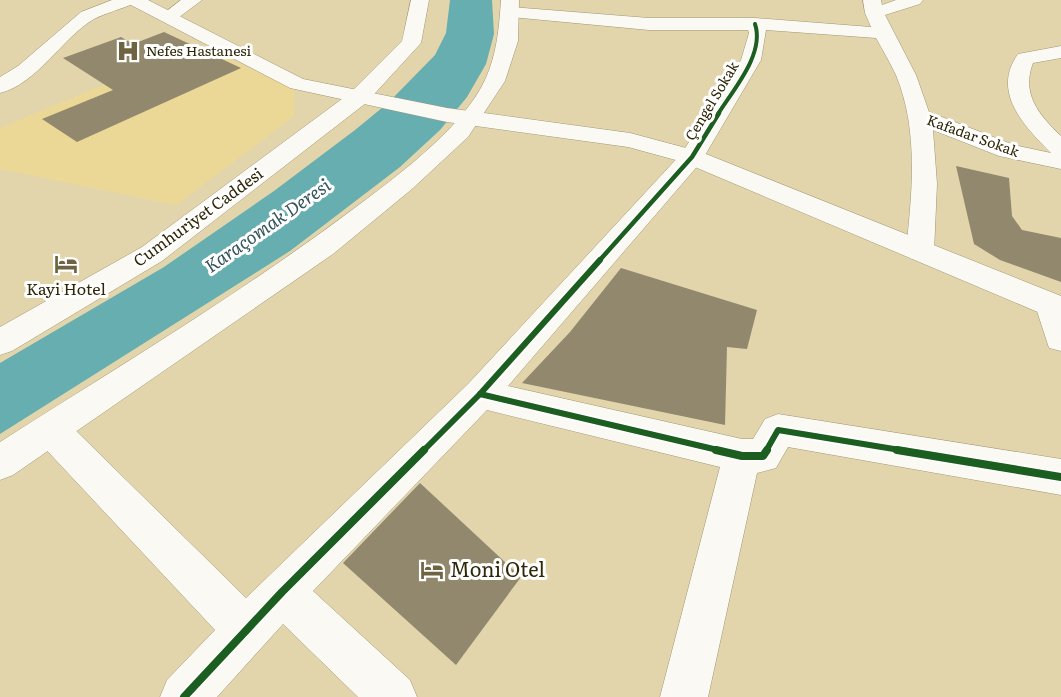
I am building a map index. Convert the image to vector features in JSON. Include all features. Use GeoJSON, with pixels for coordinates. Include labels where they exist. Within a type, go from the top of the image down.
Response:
{"type":"FeatureCollection","features":[{"type":"Feature","properties":{"kind":"street"},"geometry":{"type":"LineString","coordinates":[[4,81],[87,16],[127,0]]}},
{"type":"Feature","properties":{"kind":"street"},"geometry":{"type":"LineString","coordinates":[[135,0],[297,84],[358,98],[471,118],[630,140],[692,157],[1056,306],[1061,339]]}},
{"type":"Feature","properties":{"kind":"street"},"geometry":{"type":"LineString","coordinates":[[168,17],[193,0]]}},
{"type":"Feature","properties":{"kind":"street","name":"Cumhuriyet Caddesi"},"geometry":{"type":"LineString","coordinates":[[0,342],[152,254],[358,98],[411,43],[420,0]]}},
{"type":"Feature","properties":{"kind":"street"},"geometry":{"type":"LineString","coordinates":[[0,463],[323,247],[403,184],[460,132],[495,81],[508,42],[511,6],[649,24],[754,24],[876,15],[914,0]]}},
{"type":"Feature","properties":{"kind":"street"},"geometry":{"type":"LineString","coordinates":[[876,15],[906,75],[921,117],[924,134],[924,197],[920,250]]}},
{"type":"Feature","properties":{"kind":"street","name":"Çengel Sokak"},"geometry":{"type":"LineString","coordinates":[[184,697],[282,592],[480,394],[692,157],[751,60],[758,33],[754,24]]}},
{"type":"Feature","properties":{"kind":"street"},"geometry":{"type":"LineString","coordinates":[[1061,52],[1025,58],[1017,73],[1019,95],[1026,114],[1061,149]]}},
{"type":"Feature","properties":{"kind":"street","name":"Kafadar Sokak"},"geometry":{"type":"LineString","coordinates":[[921,117],[1008,151],[1061,162]]}},
{"type":"Feature","properties":{"kind":"street"},"geometry":{"type":"LineString","coordinates":[[480,394],[742,456],[763,456],[778,430],[1061,477]]}},
{"type":"Feature","properties":{"kind":"street"},"geometry":{"type":"LineString","coordinates":[[51,430],[247,631]]}},
{"type":"Feature","properties":{"kind":"street"},"geometry":{"type":"LineString","coordinates":[[684,697],[742,456]]}},
{"type":"Feature","properties":{"kind":"street"},"geometry":{"type":"LineString","coordinates":[[282,592],[393,697]]}},
{"type":"Feature","properties":{"kind":"shaded area"},"geometry":{"type":"Polygon","coordinates":[[[199,45],[294,89],[294,116],[176,205],[0,169],[0,128],[199,45]]]}},
{"type":"Feature","properties":{"kind":"water","name":"Karaçomak Deresi"},"geometry":{"type":"Polygon","coordinates":[[[450,0],[492,0],[494,34],[486,64],[467,97],[440,130],[400,167],[290,251],[0,434],[0,363],[164,267],[274,191],[355,130],[388,103],[435,55],[446,33],[450,0]]]}},
{"type":"Feature","properties":{"kind":"building"},"geometry":{"type":"Polygon","coordinates":[[[164,32],[241,68],[77,142],[42,119],[113,90],[63,58],[121,37],[133,44],[164,32]]]}},
{"type":"Feature","properties":{"kind":"building"},"geometry":{"type":"Polygon","coordinates":[[[956,166],[1009,178],[1012,216],[1022,230],[1061,238],[1061,282],[1000,260],[974,244],[956,166]]]}},
{"type":"Feature","properties":{"kind":"building"},"geometry":{"type":"Polygon","coordinates":[[[621,268],[757,310],[747,349],[727,347],[725,425],[522,383],[570,332],[621,268]]]}},
{"type":"Feature","properties":{"kind":"building","name":"Moni Otel"},"geometry":{"type":"Polygon","coordinates":[[[420,483],[521,577],[456,665],[343,563],[420,483]]]}},
{"type":"Feature","properties":{"kind":"cycle path"},"geometry":{"type":"LineString","coordinates":[[184,697],[282,592],[480,394],[692,157],[751,60],[758,33],[755,24]]}},
{"type":"Feature","properties":{"kind":"cycle path"},"geometry":{"type":"LineString","coordinates":[[480,394],[742,456],[763,456],[778,430],[1061,477]]}},
{"type":"Feature","properties":{"kind":"place","name":"Nefes Hastanesi"},"geometry":{"type":"Point","coordinates":[128,51]}},
{"type":"Feature","properties":{"kind":"place","name":"Kayi Hotel"},"geometry":{"type":"Point","coordinates":[66,264]}},
{"type":"Feature","properties":{"kind":"place","name":"Moni Otel"},"geometry":{"type":"Point","coordinates":[432,570]}}]}
